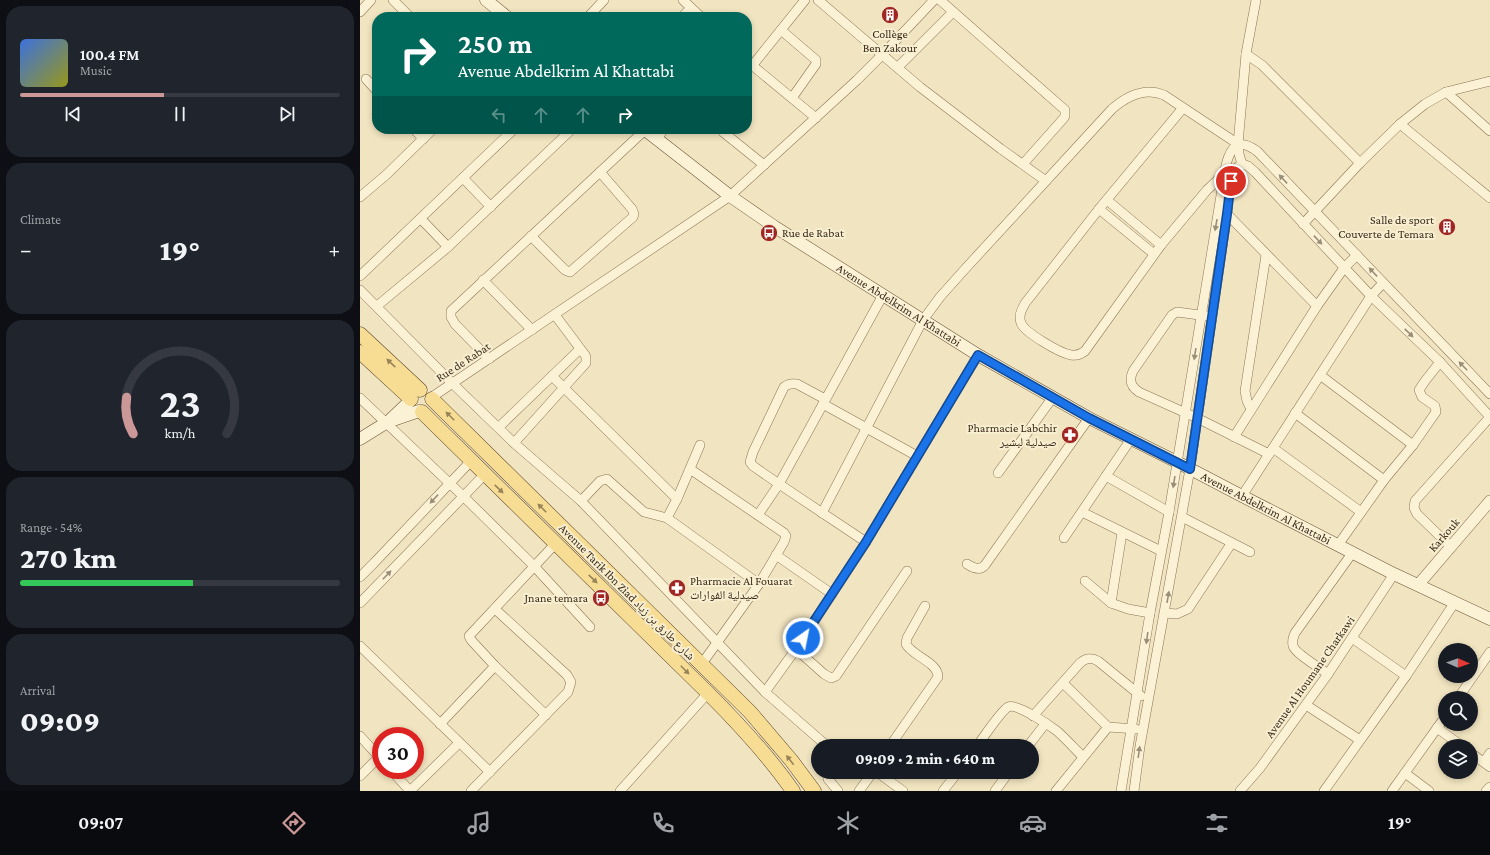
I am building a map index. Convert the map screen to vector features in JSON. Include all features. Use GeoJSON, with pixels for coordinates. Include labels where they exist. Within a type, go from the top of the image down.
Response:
{"type":"FeatureCollection","features":[{"type":"Feature","properties":{"kind":"main road"},"geometry":{"type":"LineString","coordinates":[[486,0],[501,12]]}},
{"type":"Feature","properties":{"kind":"main road","name":"Avenue Abdelkrim Al Khattabi"},"geometry":{"type":"LineString","coordinates":[[650,134],[730,196],[775,227],[978,355],[1089,418],[1394,574],[1490,619]]}},
{"type":"Feature","properties":{"kind":"main road","name":"Avenue Tarik Ibn Ziad شارع طارق بن زياد"},"geometry":{"type":"LineString","coordinates":[[360,334],[421,397],[741,703],[769,733],[814,791]]}},
{"type":"Feature","properties":{"kind":"main road","name":"Avenue Tarik Ibn Ziad شارع طارق بن زياد"},"geometry":{"type":"LineString","coordinates":[[360,352],[421,397]]}},
{"type":"Feature","properties":{"kind":"main road"},"geometry":{"type":"LineString","coordinates":[[360,439],[387,422],[421,397],[430,408],[387,422]]}},
{"type":"Feature","properties":{"kind":"main road","name":"Avenue Tarik Ibn Ziad شارع طارق بن زياد"},"geometry":{"type":"LineString","coordinates":[[421,412],[708,693],[751,737],[793,791]]}},
{"type":"Feature","properties":{"kind":"street"},"geometry":{"type":"LineString","coordinates":[[360,12],[371,0]]}},
{"type":"Feature","properties":{"kind":"street"},"geometry":{"type":"LineString","coordinates":[[393,0],[405,12]]}},
{"type":"Feature","properties":{"kind":"street"},"geometry":{"type":"LineString","coordinates":[[683,0],[695,12]]}},
{"type":"Feature","properties":{"kind":"street"},"geometry":{"type":"LineString","coordinates":[[752,61],[781,30],[805,0]]}},
{"type":"Feature","properties":{"kind":"street"},"geometry":{"type":"LineString","coordinates":[[818,0],[926,92],[1046,181]]}},
{"type":"Feature","properties":{"kind":"street","name":"Rue de Rabat"},"geometry":{"type":"LineString","coordinates":[[421,397],[452,383],[489,359],[730,196],[816,118],[883,54],[934,0]]}},
{"type":"Feature","properties":{"kind":"street"},"geometry":{"type":"LineString","coordinates":[[940,0],[1065,110],[1064,119],[1023,164]]}},
{"type":"Feature","properties":{"kind":"street"},"geometry":{"type":"LineString","coordinates":[[1256,0],[1246,54],[1238,144],[1238,154],[1242,164],[1248,166],[1255,172],[1344,268],[1440,362],[1490,417],[1416,501],[1414,508],[1417,514],[1450,546]]}},
{"type":"Feature","properties":{"kind":"street"},"geometry":{"type":"LineString","coordinates":[[592,12],[602,1]]}},
{"type":"Feature","properties":{"kind":"street"},"geometry":{"type":"LineString","coordinates":[[687,12],[691,8]]}},
{"type":"Feature","properties":{"kind":"street"},"geometry":{"type":"LineString","coordinates":[[898,67],[954,12]]}},
{"type":"Feature","properties":{"kind":"street"},"geometry":{"type":"LineString","coordinates":[[781,30],[816,60],[814,67],[792,98]]}},
{"type":"Feature","properties":{"kind":"street"},"geometry":{"type":"LineString","coordinates":[[1246,54],[1262,66],[1360,163]]}},
{"type":"Feature","properties":{"kind":"street"},"geometry":{"type":"LineString","coordinates":[[752,65],[816,118]]}},
{"type":"Feature","properties":{"kind":"street"},"geometry":{"type":"LineString","coordinates":[[366,79],[372,85]]}},
{"type":"Feature","properties":{"kind":"street"},"geometry":{"type":"LineString","coordinates":[[1303,224],[1360,163],[1400,124],[1425,104],[1446,92],[1490,82]]}},
{"type":"Feature","properties":{"kind":"street"},"geometry":{"type":"LineString","coordinates":[[822,513],[923,320],[940,297],[1112,108],[1127,98],[1148,92],[1156,92],[1164,95],[1238,144],[1249,146],[1257,151],[1314,213],[1357,255],[1490,394]]}},
{"type":"Feature","properties":{"kind":"street"},"geometry":{"type":"LineString","coordinates":[[1446,92],[1490,131]]}},
{"type":"Feature","properties":{"kind":"street"},"geometry":{"type":"LineString","coordinates":[[1183,108],[1099,209],[1026,302],[1020,317],[1021,323],[1025,329],[1064,353],[1076,355],[1081,354],[1088,348],[1161,245],[1207,190],[1225,173]]}},
{"type":"Feature","properties":{"kind":"street"},"geometry":{"type":"LineString","coordinates":[[1400,124],[1490,198]]}},
{"type":"Feature","properties":{"kind":"street"},"geometry":{"type":"LineString","coordinates":[[418,134],[423,139]]}},
{"type":"Feature","properties":{"kind":"street"},"geometry":{"type":"LineString","coordinates":[[360,197],[386,175],[428,134]]}},
{"type":"Feature","properties":{"kind":"street"},"geometry":{"type":"LineString","coordinates":[[360,276],[509,134]]}},
{"type":"Feature","properties":{"kind":"street"},"geometry":{"type":"LineString","coordinates":[[377,306],[448,247],[567,134]]}},
{"type":"Feature","properties":{"kind":"street"},"geometry":{"type":"LineString","coordinates":[[489,359],[455,324],[450,314],[452,309],[641,134]]}},
{"type":"Feature","properties":{"kind":"street"},"geometry":{"type":"LineString","coordinates":[[657,139],[660,134]]}},
{"type":"Feature","properties":{"kind":"street"},"geometry":{"type":"LineString","coordinates":[[725,134],[764,165]]}},
{"type":"Feature","properties":{"kind":"street"},"geometry":{"type":"LineString","coordinates":[[1121,791],[1225,173],[1230,151],[1238,144]]}},
{"type":"Feature","properties":{"kind":"street"},"geometry":{"type":"LineString","coordinates":[[1134,791],[1143,730],[1190,469],[1232,174],[1235,169],[1242,164]]}},
{"type":"Feature","properties":{"kind":"street"},"geometry":{"type":"LineString","coordinates":[[531,236],[564,270],[570,272],[629,221],[634,214],[632,209],[600,172]]}},
{"type":"Feature","properties":{"kind":"street"},"geometry":{"type":"LineString","coordinates":[[463,178],[491,207]]}},
{"type":"Feature","properties":{"kind":"street"},"geometry":{"type":"LineString","coordinates":[[1107,200],[1161,245]]}},
{"type":"Feature","properties":{"kind":"street"},"geometry":{"type":"LineString","coordinates":[[1099,209],[1154,254]]}},
{"type":"Feature","properties":{"kind":"street"},"geometry":{"type":"LineString","coordinates":[[1227,214],[1317,306]]}},
{"type":"Feature","properties":{"kind":"street"},"geometry":{"type":"LineString","coordinates":[[421,219],[448,247]]}},
{"type":"Feature","properties":{"kind":"street"},"geometry":{"type":"LineString","coordinates":[[1251,409],[1247,401],[1245,391],[1266,255]]}},
{"type":"Feature","properties":{"kind":"street"},"geometry":{"type":"LineString","coordinates":[[1234,437],[1317,306],[1344,268],[1357,255]]}},
{"type":"Feature","properties":{"kind":"street"},"geometry":{"type":"LineString","coordinates":[[483,280],[532,330]]}},
{"type":"Feature","properties":{"kind":"street"},"geometry":{"type":"LineString","coordinates":[[1242,496],[1371,296],[1383,283]]}},
{"type":"Feature","properties":{"kind":"street"},"geometry":{"type":"LineString","coordinates":[[360,290],[514,443],[581,501],[765,692],[818,739]]}},
{"type":"Feature","properties":{"kind":"street"},"geometry":{"type":"LineString","coordinates":[[758,515],[779,484],[883,295]]}},
{"type":"Feature","properties":{"kind":"street"},"geometry":{"type":"LineString","coordinates":[[1212,318],[1178,312],[1172,315],[1133,371],[1130,380],[1132,387],[1139,392],[1197,418],[1234,437],[1271,451],[1361,512]]}},
{"type":"Feature","properties":{"kind":"street"},"geometry":{"type":"LineString","coordinates":[[514,443],[586,363],[586,357],[555,315]]}},
{"type":"Feature","properties":{"kind":"street"},"geometry":{"type":"LineString","coordinates":[[499,428],[580,348]]}},
{"type":"Feature","properties":{"kind":"street"},"geometry":{"type":"LineString","coordinates":[[765,692],[796,649],[866,542],[978,355]]}},
{"type":"Feature","properties":{"kind":"street"},"geometry":{"type":"LineString","coordinates":[[1338,545],[1384,480],[1413,445],[1436,412],[1435,406],[1422,397],[1420,390],[1440,362]]}},
{"type":"Feature","properties":{"kind":"street"},"geometry":{"type":"LineString","coordinates":[[552,376],[677,499]]}},
{"type":"Feature","properties":{"kind":"street"},"geometry":{"type":"LineString","coordinates":[[1320,376],[1413,445]]}},
{"type":"Feature","properties":{"kind":"street"},"geometry":{"type":"LineString","coordinates":[[866,542],[779,484],[753,466],[750,462],[753,452],[784,388],[787,384],[796,384],[867,429],[917,456]]}},
{"type":"Feature","properties":{"kind":"street"},"geometry":{"type":"LineString","coordinates":[[998,473],[1053,397]]}},
{"type":"Feature","properties":{"kind":"street"},"geometry":{"type":"LineString","coordinates":[[360,398],[387,422],[534,566],[590,627]]}},
{"type":"Feature","properties":{"kind":"street"},"geometry":{"type":"LineString","coordinates":[[1295,414],[1384,480]]}},
{"type":"Feature","properties":{"kind":"street"},"geometry":{"type":"LineString","coordinates":[[967,564],[978,569],[983,568],[1089,418]]}},
{"type":"Feature","properties":{"kind":"street"},"geometry":{"type":"LineString","coordinates":[[1064,538],[1131,439]]}},
{"type":"Feature","properties":{"kind":"street"},"geometry":{"type":"LineString","coordinates":[[667,518],[677,499],[700,445]]}},
{"type":"Feature","properties":{"kind":"street"},"geometry":{"type":"LineString","coordinates":[[360,577],[471,462]]}},
{"type":"Feature","properties":{"kind":"street"},"geometry":{"type":"LineString","coordinates":[[690,470],[785,534],[785,539],[759,584],[701,665]]}},
{"type":"Feature","properties":{"kind":"street"},"geometry":{"type":"LineString","coordinates":[[360,603],[485,474]]}},
{"type":"Feature","properties":{"kind":"street"},"geometry":{"type":"LineString","coordinates":[[1106,476],[1169,512]]}},
{"type":"Feature","properties":{"kind":"street"},"geometry":{"type":"LineString","coordinates":[[581,501],[600,480],[607,479],[644,512],[667,518],[759,584]]}},
{"type":"Feature","properties":{"kind":"street","name":"Karkouk"},"geometry":{"type":"LineString","coordinates":[[1418,585],[1490,501]]}},
{"type":"Feature","properties":{"kind":"street"},"geometry":{"type":"LineString","coordinates":[[1082,512],[1161,551]]}},
{"type":"Feature","properties":{"kind":"street"},"geometry":{"type":"LineString","coordinates":[[1182,517],[1231,544],[1250,552]]}},
{"type":"Feature","properties":{"kind":"street"},"geometry":{"type":"LineString","coordinates":[[1111,603],[1122,533]]}},
{"type":"Feature","properties":{"kind":"street"},"geometry":{"type":"LineString","coordinates":[[546,715],[495,666],[469,636],[556,543]]}},
{"type":"Feature","properties":{"kind":"street"},"geometry":{"type":"LineString","coordinates":[[1165,613],[1177,614],[1188,608],[1231,544]]}},
{"type":"Feature","properties":{"kind":"street"},"geometry":{"type":"LineString","coordinates":[[1328,674],[1297,652],[1293,646],[1293,640],[1296,633],[1353,552]]}},
{"type":"Feature","properties":{"kind":"street"},"geometry":{"type":"LineString","coordinates":[[776,555],[832,594]]}},
{"type":"Feature","properties":{"kind":"street"},"geometry":{"type":"LineString","coordinates":[[796,649],[824,674],[831,678],[836,676],[907,571]]}},
{"type":"Feature","properties":{"kind":"street","name":"Avenue Al Houmane Charkawi"},"geometry":{"type":"LineString","coordinates":[[1243,790],[1328,674],[1394,574]]}},
{"type":"Feature","properties":{"kind":"street"},"geometry":{"type":"LineString","coordinates":[[1085,581],[1111,603],[1128,609],[1150,613]]}},
{"type":"Feature","properties":{"kind":"street"},"geometry":{"type":"LineString","coordinates":[[1324,791],[1406,676],[1455,602]]}},
{"type":"Feature","properties":{"kind":"street"},"geometry":{"type":"LineString","coordinates":[[895,739],[938,677],[934,668],[909,649],[906,644],[907,638],[925,606]]}},
{"type":"Feature","properties":{"kind":"street"},"geometry":{"type":"LineString","coordinates":[[471,791],[568,692],[572,682],[567,675],[495,609]]}},
{"type":"Feature","properties":{"kind":"street"},"geometry":{"type":"LineString","coordinates":[[1352,638],[1406,676]]}},
{"type":"Feature","properties":{"kind":"street"},"geometry":{"type":"LineString","coordinates":[[360,646],[490,772]]}},
{"type":"Feature","properties":{"kind":"street"},"geometry":{"type":"LineString","coordinates":[[1463,691],[1490,652]]}},
{"type":"Feature","properties":{"kind":"street"},"geometry":{"type":"LineString","coordinates":[[1033,716],[1080,663],[1090,658],[1098,661],[1149,701]]}},
{"type":"Feature","properties":{"kind":"street"},"geometry":{"type":"LineString","coordinates":[[440,724],[495,666]]}},
{"type":"Feature","properties":{"kind":"street"},"geometry":{"type":"LineString","coordinates":[[1063,682],[1108,727],[1143,730]]}},
{"type":"Feature","properties":{"kind":"street"},"geometry":{"type":"LineString","coordinates":[[620,791],[708,693]]}},
{"type":"Feature","properties":{"kind":"street"},"geometry":{"type":"LineString","coordinates":[[1306,705],[1360,740]]}},
{"type":"Feature","properties":{"kind":"street"},"geometry":{"type":"LineString","coordinates":[[982,739],[1003,711],[1009,707],[1017,707],[1057,731],[1083,757]]}},
{"type":"Feature","properties":{"kind":"street"},"geometry":{"type":"LineString","coordinates":[[1033,739],[1045,724]]}},
{"type":"Feature","properties":{"kind":"street"},"geometry":{"type":"LineString","coordinates":[[1056,791],[1108,727]]}},
{"type":"Feature","properties":{"kind":"street"},"geometry":{"type":"LineString","coordinates":[[1392,791],[1438,728]]}},
{"type":"Feature","properties":{"kind":"street"},"geometry":{"type":"LineString","coordinates":[[1442,731],[1453,739]]}},
{"type":"Feature","properties":{"kind":"street"},"geometry":{"type":"LineString","coordinates":[[360,736],[372,749]]}},
{"type":"Feature","properties":{"kind":"street"},"geometry":{"type":"LineString","coordinates":[[424,777],[459,743]]}},
{"type":"Feature","properties":{"kind":"street"},"geometry":{"type":"LineString","coordinates":[[1478,758],[1487,764],[1490,754]]}},
{"type":"Feature","properties":{"kind":"street"},"geometry":{"type":"LineString","coordinates":[[360,776],[372,765]]}},
{"type":"Feature","properties":{"kind":"street"},"geometry":{"type":"LineString","coordinates":[[1405,773],[1429,791]]}},
{"type":"Feature","properties":{"kind":"street"},"geometry":{"type":"LineString","coordinates":[[399,779],[410,791],[422,779]]}},
{"type":"Feature","properties":{"kind":"street"},"geometry":{"type":"LineString","coordinates":[[830,779],[838,791]]}},
{"type":"Feature","properties":{"kind":"street"},"geometry":{"type":"LineString","coordinates":[[859,791],[868,779]]}},
{"type":"Feature","properties":{"kind":"street"},"geometry":{"type":"LineString","coordinates":[[887,779],[903,791]]}},
{"type":"Feature","properties":{"kind":"street"},"geometry":{"type":"LineString","coordinates":[[943,791],[952,779]]}},
{"type":"Feature","properties":{"kind":"street"},"geometry":{"type":"LineString","coordinates":[[995,791],[1004,779]]}},
{"type":"Feature","properties":{"kind":"street"},"geometry":{"type":"LineString","coordinates":[[1486,791],[1490,786]]}},
{"type":"Feature","properties":{"kind":"place","name":"Collège Ben Zakour"},"geometry":{"type":"Point","coordinates":[890,15]}},
{"type":"Feature","properties":{"kind":"place","name":"Salle de sport Couverte de Temara"},"geometry":{"type":"Point","coordinates":[1447,227]}},
{"type":"Feature","properties":{"kind":"place","name":"Rue de Rabat"},"geometry":{"type":"Point","coordinates":[769,233]}},
{"type":"Feature","properties":{"kind":"place","name":"Pharmacie Labchir صيدلية لبشير"},"geometry":{"type":"Point","coordinates":[1070,435]}},
{"type":"Feature","properties":{"kind":"place","name":"Pharmacie Al Fouarat صيدلية الفوارات"},"geometry":{"type":"Point","coordinates":[677,588]}},
{"type":"Feature","properties":{"kind":"place","name":"Jnane temara"},"geometry":{"type":"Point","coordinates":[601,598]}},
{"type":"Feature","properties":{"kind":"route"},"geometry":{"type":"LineString","coordinates":[[803,638],[866,542],[978,355],[1089,418],[1190,469],[1231,181]]}}]}
